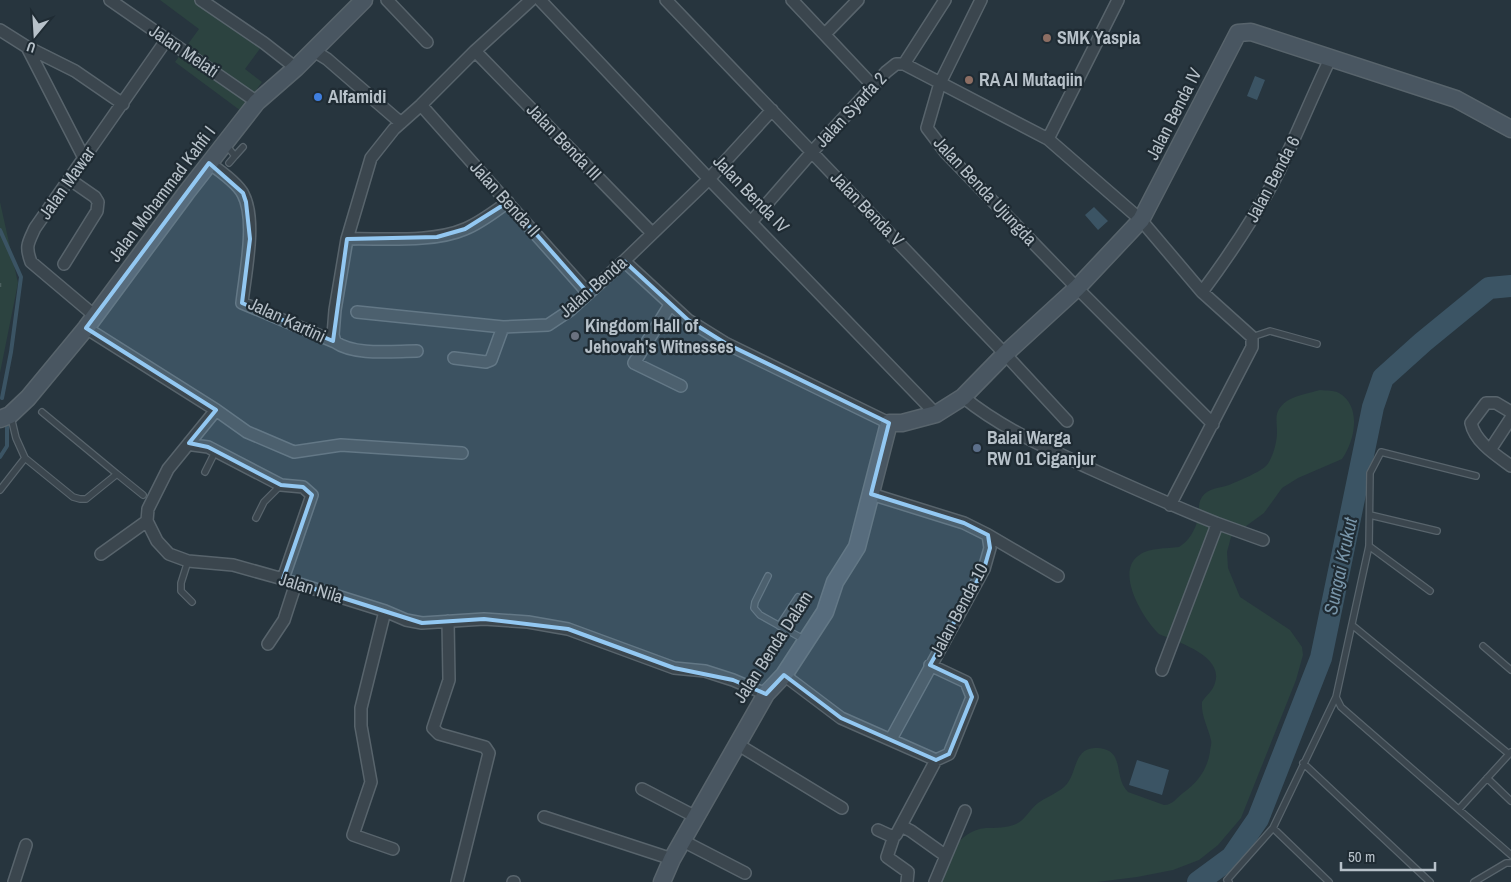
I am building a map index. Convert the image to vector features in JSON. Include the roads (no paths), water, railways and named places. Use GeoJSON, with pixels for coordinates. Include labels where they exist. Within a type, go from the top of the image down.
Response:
{"type":"FeatureCollection","features":[{"type":"Feature","properties":{"kind":"street","name":"Jalan Melati"},"geometry":{"type":"LineString","coordinates":[[110,0],[257,102]]}},
{"type":"Feature","properties":{"kind":"street"},"geometry":{"type":"LineString","coordinates":[[201,0],[264,43],[296,68]]}},
{"type":"Feature","properties":{"kind":"street","name":"Jalan Mohammad Kahfi I"},"geometry":{"type":"LineString","coordinates":[[5,417],[28,398],[91,322],[209,163],[257,102],[296,68],[364,0]]}},
{"type":"Feature","properties":{"kind":"street"},"geometry":{"type":"LineString","coordinates":[[387,0],[427,42]]}},
{"type":"Feature","properties":{"kind":"street"},"geometry":{"type":"LineString","coordinates":[[417,351],[370,352],[341,346],[335,342],[333,335],[335,310],[347,239],[371,158],[394,129],[531,0]]}},
{"type":"Feature","properties":{"kind":"street","name":"Jalan Benda IV"},"geometry":{"type":"LineString","coordinates":[[540,0],[709,179],[936,414]]}},
{"type":"Feature","properties":{"kind":"street","name":"Jalan Benda V"},"geometry":{"type":"LineString","coordinates":[[666,0],[1067,421]]}},
{"type":"Feature","properties":{"kind":"street"},"geometry":{"type":"LineString","coordinates":[[792,0],[873,86]]}},
{"type":"Feature","properties":{"kind":"street"},"geometry":{"type":"LineString","coordinates":[[825,34],[858,0]]}},
{"type":"Feature","properties":{"kind":"street"},"geometry":{"type":"LineString","coordinates":[[904,64],[945,0]]}},
{"type":"Feature","properties":{"kind":"street"},"geometry":{"type":"LineString","coordinates":[[940,83],[981,0]]}},
{"type":"Feature","properties":{"kind":"street"},"geometry":{"type":"LineString","coordinates":[[1118,0],[1048,139],[1141,220],[1202,292],[1252,338],[1252,347],[1170,504]]}},
{"type":"Feature","properties":{"kind":"street"},"geometry":{"type":"LineString","coordinates":[[0,30],[26,47],[75,71],[123,104]]}},
{"type":"Feature","properties":{"kind":"street","name":"Jalan Benda IV"},"geometry":{"type":"LineString","coordinates":[[889,423],[902,423],[936,414],[963,397],[1005,354],[1077,288],[1141,220],[1238,33],[1251,32],[1456,99],[1511,129]]}},
{"type":"Feature","properties":{"kind":"street","name":"Jalan Mawar"},"geometry":{"type":"LineString","coordinates":[[91,322],[31,262],[27,250],[35,228],[167,39]]}},
{"type":"Feature","properties":{"kind":"street"},"geometry":{"type":"LineString","coordinates":[[26,47],[84,158]]}},
{"type":"Feature","properties":{"kind":"street"},"geometry":{"type":"LineString","coordinates":[[314,50],[401,123]]}},
{"type":"Feature","properties":{"kind":"street","name":"Jalan Benda III"},"geometry":{"type":"LineString","coordinates":[[475,51],[652,233]]}},
{"type":"Feature","properties":{"kind":"street","name":"Jalan Benda 6"},"geometry":{"type":"LineString","coordinates":[[1202,292],[1242,236],[1262,202],[1299,130],[1331,57]]}},
{"type":"Feature","properties":{"kind":"street","name":"Jalan Syarfa 2"},"geometry":{"type":"LineString","coordinates":[[751,222],[812,152],[886,72],[896,64],[904,64],[1048,139]]}},
{"type":"Feature","properties":{"kind":"street","name":"Jalan Benda Ujungda"},"geometry":{"type":"LineString","coordinates":[[940,83],[927,128],[946,153],[1077,288]]}},
{"type":"Feature","properties":{"kind":"street","name":"Jalan Benda II"},"geometry":{"type":"LineString","coordinates":[[421,105],[588,293]]}},
{"type":"Feature","properties":{"kind":"street","name":"Jalan Benda"},"geometry":{"type":"LineString","coordinates":[[357,312],[503,327],[548,325],[569,311],[624,261],[709,179],[772,110]]}},
{"type":"Feature","properties":{"kind":"street","name":"Jalan Kartini"},"geometry":{"type":"LineString","coordinates":[[209,163],[224,174],[243,193],[246,202],[250,239],[242,303],[335,342]]}},
{"type":"Feature","properties":{"kind":"street"},"geometry":{"type":"LineString","coordinates":[[64,264],[97,211],[98,202],[96,197],[69,179]]}},
{"type":"Feature","properties":{"kind":"street"},"geometry":{"type":"LineString","coordinates":[[347,239],[437,237],[465,229],[493,214],[508,202]]}},
{"type":"Feature","properties":{"kind":"street"},"geometry":{"type":"LineString","coordinates":[[624,261],[688,320],[725,343],[889,423]]}},
{"type":"Feature","properties":{"kind":"street"},"geometry":{"type":"LineString","coordinates":[[1077,288],[1213,424]]}},
{"type":"Feature","properties":{"kind":"street"},"geometry":{"type":"LineString","coordinates":[[670,305],[634,363],[681,386]]}},
{"type":"Feature","properties":{"kind":"street"},"geometry":{"type":"LineString","coordinates":[[91,322],[247,432],[294,452],[341,445],[462,453]]}},
{"type":"Feature","properties":{"kind":"street"},"geometry":{"type":"LineString","coordinates":[[454,358],[486,362],[491,360],[503,327]]}},
{"type":"Feature","properties":{"kind":"street"},"geometry":{"type":"LineString","coordinates":[[963,397],[985,415],[1030,440],[1170,504],[1263,540]]}},
{"type":"Feature","properties":{"kind":"street"},"geometry":{"type":"LineString","coordinates":[[1511,412],[1496,403],[1486,404],[1471,423],[1473,431],[1490,450],[1511,466]]}},
{"type":"Feature","properties":{"kind":"street"},"geometry":{"type":"LineString","coordinates":[[101,554],[147,521],[148,509],[168,469],[216,410]]}},
{"type":"Feature","properties":{"kind":"street"},"geometry":{"type":"LineString","coordinates":[[1490,450],[1511,418]]}},
{"type":"Feature","properties":{"kind":"street","name":"Jalan Benda Dalam"},"geometry":{"type":"LineString","coordinates":[[662,882],[672,859],[766,694],[784,675],[825,612],[835,582],[857,547],[889,423]]}},
{"type":"Feature","properties":{"kind":"street"},"geometry":{"type":"LineString","coordinates":[[189,442],[193,445],[216,450],[281,485],[304,487],[312,495],[283,579]]}},
{"type":"Feature","properties":{"kind":"street"},"geometry":{"type":"LineString","coordinates":[[871,494],[964,523],[1058,576]]}},
{"type":"Feature","properties":{"kind":"street","name":"Jalan Nila"},"geometry":{"type":"LineString","coordinates":[[147,521],[157,541],[169,554],[188,561],[233,565],[385,611],[406,620],[422,623],[484,619],[528,622],[568,629],[674,668],[705,671],[734,680],[766,694]]}},
{"type":"Feature","properties":{"kind":"street"},"geometry":{"type":"LineString","coordinates":[[1162,670],[1216,523]]}},
{"type":"Feature","properties":{"kind":"street","name":"Jalan Benda 10"},"geometry":{"type":"LineString","coordinates":[[890,738],[984,569],[990,548],[988,535]]}},
{"type":"Feature","properties":{"kind":"street"},"geometry":{"type":"LineString","coordinates":[[268,644],[284,620],[296,583]]}},
{"type":"Feature","properties":{"kind":"street"},"geometry":{"type":"LineString","coordinates":[[385,611],[361,708],[361,726],[371,782],[353,835],[393,849]]}},
{"type":"Feature","properties":{"kind":"street"},"geometry":{"type":"LineString","coordinates":[[448,621],[449,680],[433,728],[439,734],[485,747],[489,753],[457,882]]}},
{"type":"Feature","properties":{"kind":"street"},"geometry":{"type":"LineString","coordinates":[[907,882],[908,872],[888,858],[894,836],[936,760],[949,754],[972,697],[966,682],[930,665]]}},
{"type":"Feature","properties":{"kind":"street"},"geometry":{"type":"LineString","coordinates":[[784,675],[841,718],[890,738],[936,760]]}},
{"type":"Feature","properties":{"kind":"street"},"geometry":{"type":"LineString","coordinates":[[737,744],[842,808]]}},
{"type":"Feature","properties":{"kind":"street"},"geometry":{"type":"LineString","coordinates":[[642,789],[696,817]]}},
{"type":"Feature","properties":{"kind":"street"},"geometry":{"type":"LineString","coordinates":[[934,882],[965,811]]}},
{"type":"Feature","properties":{"kind":"street"},"geometry":{"type":"LineString","coordinates":[[544,817],[672,859]]}},
{"type":"Feature","properties":{"kind":"street"},"geometry":{"type":"LineString","coordinates":[[901,826],[946,856]]}},
{"type":"Feature","properties":{"kind":"street"},"geometry":{"type":"LineString","coordinates":[[878,830],[894,836]]}},
{"type":"Feature","properties":{"kind":"street"},"geometry":{"type":"LineString","coordinates":[[683,841],[746,873]]}},
{"type":"Feature","properties":{"kind":"street"},"geometry":{"type":"LineString","coordinates":[[14,882],[26,845]]}},
{"type":"Feature","properties":{"kind":"lane"},"geometry":{"type":"LineString","coordinates":[[225,143],[236,156]]}},
{"type":"Feature","properties":{"kind":"lane"},"geometry":{"type":"LineString","coordinates":[[230,163],[243,147]]}},
{"type":"Feature","properties":{"kind":"lane"},"geometry":{"type":"LineString","coordinates":[[1252,338],[1270,331],[1317,344]]}},
{"type":"Feature","properties":{"kind":"lane"},"geometry":{"type":"LineString","coordinates":[[42,412],[143,495]]}},
{"type":"Feature","properties":{"kind":"lane"},"geometry":{"type":"LineString","coordinates":[[5,417],[25,458],[73,497],[80,500],[86,499],[117,474]]}},
{"type":"Feature","properties":{"kind":"lane"},"geometry":{"type":"LineString","coordinates":[[205,472],[216,450]]}},
{"type":"Feature","properties":{"kind":"lane"},"geometry":{"type":"LineString","coordinates":[[1227,881],[1273,828],[1336,697],[1369,546],[1370,473],[1381,452],[1476,476]]}},
{"type":"Feature","properties":{"kind":"lane"},"geometry":{"type":"LineString","coordinates":[[0,490],[25,458]]}},
{"type":"Feature","properties":{"kind":"lane"},"geometry":{"type":"LineString","coordinates":[[256,518],[264,502],[281,485]]}},
{"type":"Feature","properties":{"kind":"lane"},"geometry":{"type":"LineString","coordinates":[[1370,515],[1437,531]]}},
{"type":"Feature","properties":{"kind":"lane"},"geometry":{"type":"LineString","coordinates":[[1369,546],[1430,591]]}},
{"type":"Feature","properties":{"kind":"lane"},"geometry":{"type":"LineString","coordinates":[[188,561],[181,583],[181,591],[192,602]]}},
{"type":"Feature","properties":{"kind":"lane"},"geometry":{"type":"LineString","coordinates":[[768,576],[754,608],[760,615],[805,640]]}},
{"type":"Feature","properties":{"kind":"lane"},"geometry":{"type":"LineString","coordinates":[[779,626],[798,597]]}},
{"type":"Feature","properties":{"kind":"lane"},"geometry":{"type":"LineString","coordinates":[[1352,625],[1510,753],[1459,809]]}},
{"type":"Feature","properties":{"kind":"lane"},"geometry":{"type":"LineString","coordinates":[[1482,646],[1511,670]]}},
{"type":"Feature","properties":{"kind":"lane"},"geometry":{"type":"LineString","coordinates":[[1336,697],[1341,707],[1511,855]]}},
{"type":"Feature","properties":{"kind":"lane"},"geometry":{"type":"LineString","coordinates":[[1303,763],[1430,882]]}},
{"type":"Feature","properties":{"kind":"lane"},"geometry":{"type":"LineString","coordinates":[[1487,778],[1511,801]]}},
{"type":"Feature","properties":{"kind":"lane"},"geometry":{"type":"LineString","coordinates":[[1273,828],[1329,882]]}},
{"type":"Feature","properties":{"kind":"lane"},"geometry":{"type":"LineString","coordinates":[[1474,882],[1511,862]]}},
{"type":"Feature","properties":{"kind":"water"},"geometry":{"type":"Polygon","coordinates":[[[1255,76],[1265,80],[1257,100],[1247,96],[1255,76]]]}},
{"type":"Feature","properties":{"kind":"water"},"geometry":{"type":"Polygon","coordinates":[[[1094,207],[1108,221],[1098,230],[1085,215],[1094,207]]]}},
{"type":"Feature","properties":{"kind":"water"},"geometry":{"type":"Polygon","coordinates":[[[1137,760],[1169,770],[1162,795],[1129,785],[1137,760]]]}},
{"type":"Feature","properties":{"kind":"waterway"},"geometry":{"type":"LineString","coordinates":[[0,230],[21,277],[11,352],[2,398]]}},
{"type":"Feature","properties":{"kind":"waterway","name":"Sungai Krukut"},"geometry":{"type":"LineString","coordinates":[[1198,882],[1232,857],[1258,819],[1321,658],[1373,407],[1383,378],[1423,342],[1489,288],[1511,286]]}},
{"type":"Feature","properties":{"kind":"waterway"},"geometry":{"type":"LineString","coordinates":[[0,457],[7,446],[7,425]]}},
{"type":"Feature","properties":{"kind":"place","name":"SMK Yaspia"},"geometry":{"type":"Point","coordinates":[1047,38]}},
{"type":"Feature","properties":{"kind":"place","name":"RA Al Mutaqiin"},"geometry":{"type":"Point","coordinates":[969,80]}},
{"type":"Feature","properties":{"kind":"place","name":"Alfamidi"},"geometry":{"type":"Point","coordinates":[318,97]}},
{"type":"Feature","properties":{"kind":"place","name":"Kingdom Hall of Jehovah's Witnesses"},"geometry":{"type":"Point","coordinates":[575,336]}},
{"type":"Feature","properties":{"kind":"place","name":"Balai Warga RW 01 Ciganjur"},"geometry":{"type":"Point","coordinates":[977,448]}}]}
